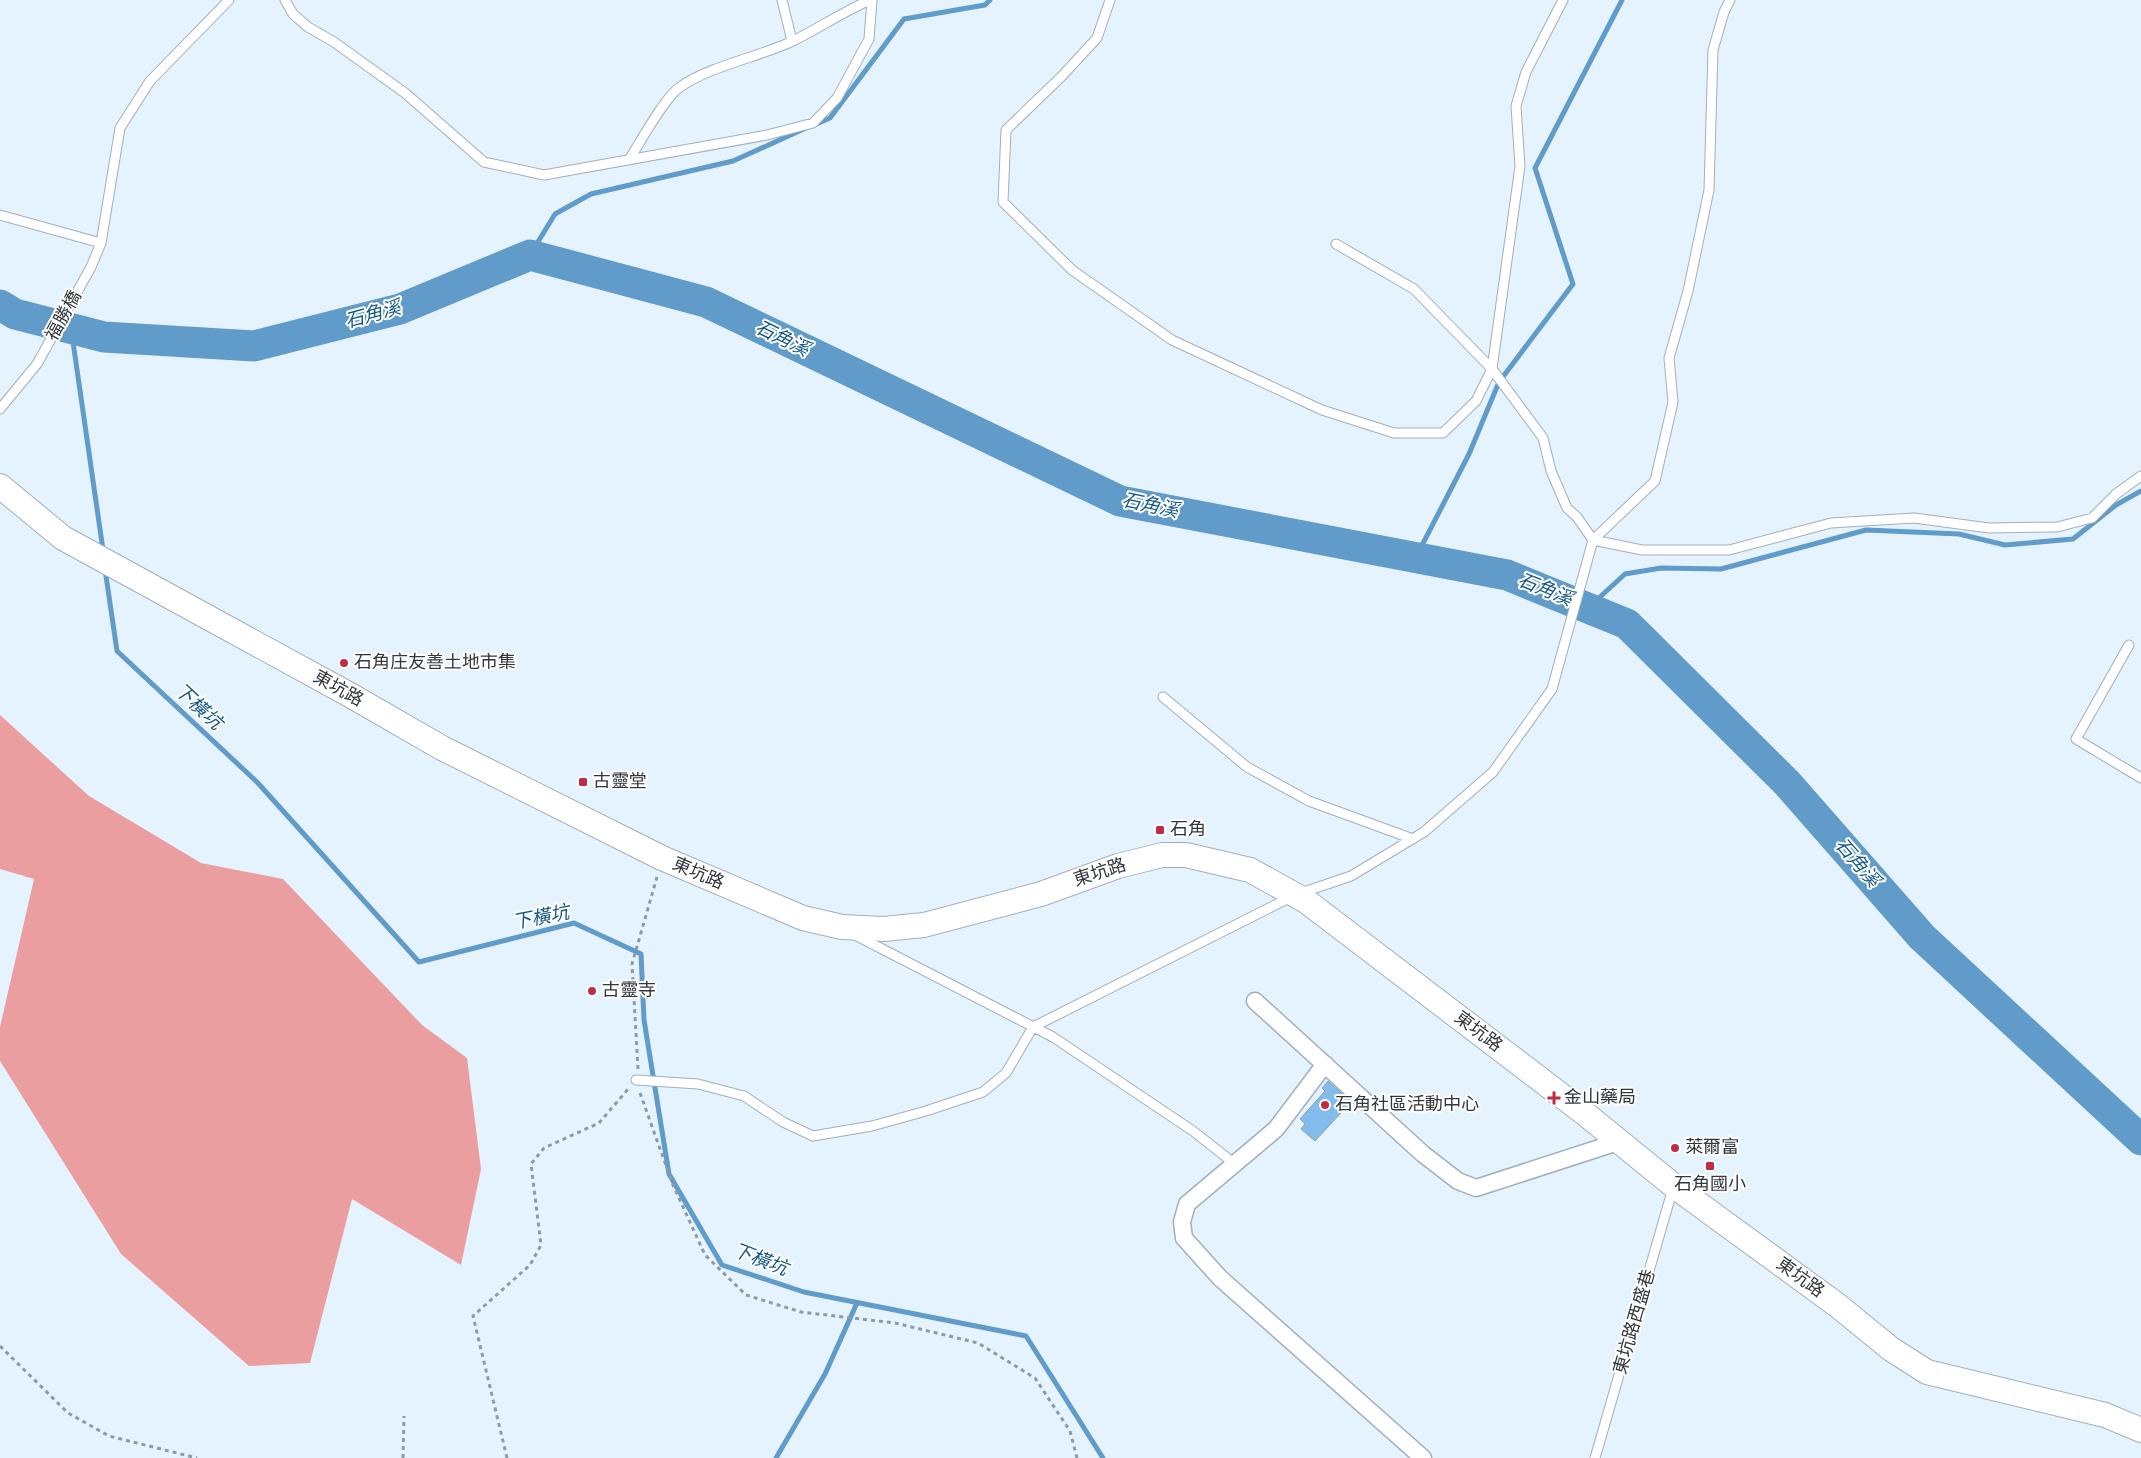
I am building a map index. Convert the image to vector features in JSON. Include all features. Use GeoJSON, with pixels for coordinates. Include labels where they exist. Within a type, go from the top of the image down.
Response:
{"type":"FeatureCollection","features":[{"type":"Feature","properties":{"kind":"street","name":"東坑路"},"geometry":{"type":"LineString","coordinates":[[0,486],[63,538],[350,695],[442,748],[662,858],[803,918],[842,927],[884,929],[924,925],[1041,894],[1118,866],[1162,854],[1186,855],[1250,870],[1306,901],[1620,1141],[1674,1186],[1837,1305],[1891,1349],[1927,1372],[2105,1415],[2141,1430]]}},
{"type":"Feature","properties":{"kind":"street"},"geometry":{"type":"LineString","coordinates":[[1255,1001],[1423,1154],[1458,1181],[1476,1188],[1620,1141]]}},
{"type":"Feature","properties":{"kind":"street"},"geometry":{"type":"LineString","coordinates":[[1325,1064],[1276,1129],[1187,1204],[1182,1222],[1184,1238],[1220,1278],[1422,1458]]}},
{"type":"Feature","properties":{"kind":"lane","name":"福勝橋"},"geometry":{"type":"LineString","coordinates":[[0,409],[37,364],[91,267],[101,243],[120,128],[150,81],[229,0]]}},
{"type":"Feature","properties":{"kind":"lane"},"geometry":{"type":"LineString","coordinates":[[285,0],[293,14],[308,27],[334,42],[405,93],[484,162],[544,175],[630,158],[767,135],[813,123],[836,98],[869,39],[871,0],[843,12],[792,41],[679,87],[661,110],[630,158]]}},
{"type":"Feature","properties":{"kind":"lane"},"geometry":{"type":"LineString","coordinates":[[782,0],[792,41]]}},
{"type":"Feature","properties":{"kind":"lane"},"geometry":{"type":"LineString","coordinates":[[1110,0],[1097,38],[1062,76],[1006,130],[1003,202],[1072,270],[1172,340],[1322,410],[1394,433],[1443,433],[1476,401],[1492,369],[1520,166],[1516,106],[1526,72],[1563,0]]}},
{"type":"Feature","properties":{"kind":"lane"},"geometry":{"type":"LineString","coordinates":[[639,1081],[698,1084],[744,1096],[783,1122],[813,1136],[872,1126],[983,1092],[1006,1073],[1033,1027],[1295,895],[1351,876],[1424,832],[1493,772],[1552,689],[1593,540],[1656,481],[1673,402],[1668,358],[1688,290],[1708,190],[1713,50],[1724,12],[1730,0]]}},
{"type":"Feature","properties":{"kind":"lane"},"geometry":{"type":"LineString","coordinates":[[0,214],[101,243]]}},
{"type":"Feature","properties":{"kind":"lane"},"geometry":{"type":"LineString","coordinates":[[1336,244],[1414,288],[1492,369],[1543,438],[1551,471],[1567,508],[1577,517],[1593,540],[1642,550],[1729,550],[1831,523],[1914,518],[1988,528],[2057,527],[2092,518],[2116,494],[2141,476]]}},
{"type":"Feature","properties":{"kind":"lane"},"geometry":{"type":"LineString","coordinates":[[2129,645],[2076,739],[2141,778]]}},
{"type":"Feature","properties":{"kind":"lane"},"geometry":{"type":"LineString","coordinates":[[1163,698],[1247,767],[1309,801],[1413,839]]}},
{"type":"Feature","properties":{"kind":"lane"},"geometry":{"type":"LineString","coordinates":[[842,927],[1053,1037],[1193,1131],[1235,1164]]}},
{"type":"Feature","properties":{"kind":"lane","name":"東坑路西盛巷"},"geometry":{"type":"LineString","coordinates":[[1595,1458],[1674,1186]]}},
{"type":"Feature","properties":{"kind":"path"},"geometry":{"type":"LineString","coordinates":[[662,858],[632,964],[639,1081],[672,1185],[705,1255],[746,1295],[801,1312],[896,1323],[978,1343],[1035,1378],[1070,1431],[1077,1458]]}},
{"type":"Feature","properties":{"kind":"path"},"geometry":{"type":"LineString","coordinates":[[507,1458],[473,1316],[530,1265],[541,1245],[531,1164],[544,1148],[599,1123],[639,1081]]}},
{"type":"Feature","properties":{"kind":"path"},"geometry":{"type":"LineString","coordinates":[[0,1346],[68,1413],[108,1436],[197,1458]]}},
{"type":"Feature","properties":{"kind":"path"},"geometry":{"type":"LineString","coordinates":[[403,1458],[404,1416]]}},
{"type":"Feature","properties":{"kind":"shaded area"},"geometry":{"type":"Polygon","coordinates":[[[0,715],[89,796],[201,863],[283,879],[422,1025],[467,1058],[481,1169],[461,1265],[352,1199],[310,1363],[249,1366],[121,1254],[0,1061],[0,1027],[34,879],[0,869],[0,715]]]}},
{"type":"Feature","properties":{"kind":"building","name":"石角社區活動中心"},"geometry":{"type":"Polygon","coordinates":[[[1328,1081],[1351,1102],[1315,1141],[1301,1129],[1305,1124],[1300,1119],[1325,1091],[1322,1088],[1328,1081]]]}},
{"type":"Feature","properties":{"kind":"waterway"},"geometry":{"type":"LineString","coordinates":[[814,125],[830,118],[904,19],[985,5],[990,0]]}},
{"type":"Feature","properties":{"kind":"waterway"},"geometry":{"type":"LineString","coordinates":[[1416,557],[1469,454],[1499,382],[1573,284],[1535,168],[1622,0]]}},
{"type":"Feature","properties":{"kind":"waterway"},"geometry":{"type":"LineString","coordinates":[[530,255],[555,214],[591,194],[733,161],[806,128]]}},
{"type":"Feature","properties":{"kind":"waterway","name":"石角溪"},"geometry":{"type":"LineString","coordinates":[[0,305],[15,314],[104,337],[254,346],[400,309],[530,255],[706,302],[1120,501],[1507,575],[1627,624],[1787,783],[1922,937],[2141,1140]]}},
{"type":"Feature","properties":{"kind":"waterway","name":"下橫坑"},"geometry":{"type":"LineString","coordinates":[[71,328],[103,550]]}},
{"type":"Feature","properties":{"kind":"waterway"},"geometry":{"type":"LineString","coordinates":[[1588,608],[1625,574],[1661,568],[1721,569],[1866,530],[1959,534],[2005,545],[2073,539],[2116,505],[2141,491]]}},
{"type":"Feature","properties":{"kind":"waterway","name":"下橫坑"},"geometry":{"type":"LineString","coordinates":[[105,569],[117,651],[257,782],[419,962],[574,923],[641,954],[644,1020],[669,1174],[722,1265],[804,1292],[1026,1336],[1103,1458]]}},
{"type":"Feature","properties":{"kind":"waterway"},"geometry":{"type":"LineString","coordinates":[[776,1458],[825,1374],[857,1303]]}},
{"type":"Feature","properties":{"kind":"place","name":"石角庄友善土地市集"},"geometry":{"type":"Point","coordinates":[344,663]}},
{"type":"Feature","properties":{"kind":"place","name":"古靈堂"},"geometry":{"type":"Point","coordinates":[583,782]}},
{"type":"Feature","properties":{"kind":"place","name":"石角"},"geometry":{"type":"Point","coordinates":[1160,830]}},
{"type":"Feature","properties":{"kind":"place","name":"古靈寺"},"geometry":{"type":"Point","coordinates":[592,991]}},
{"type":"Feature","properties":{"kind":"place","name":"金山藥局"},"geometry":{"type":"Point","coordinates":[1554,1098]}},
{"type":"Feature","properties":{"kind":"place","name":"石角社區活動中心"},"geometry":{"type":"Point","coordinates":[1325,1105]}},
{"type":"Feature","properties":{"kind":"place","name":"萊爾富"},"geometry":{"type":"Point","coordinates":[1675,1148]}},
{"type":"Feature","properties":{"kind":"place","name":"石角國小"},"geometry":{"type":"Point","coordinates":[1710,1166]}}]}
